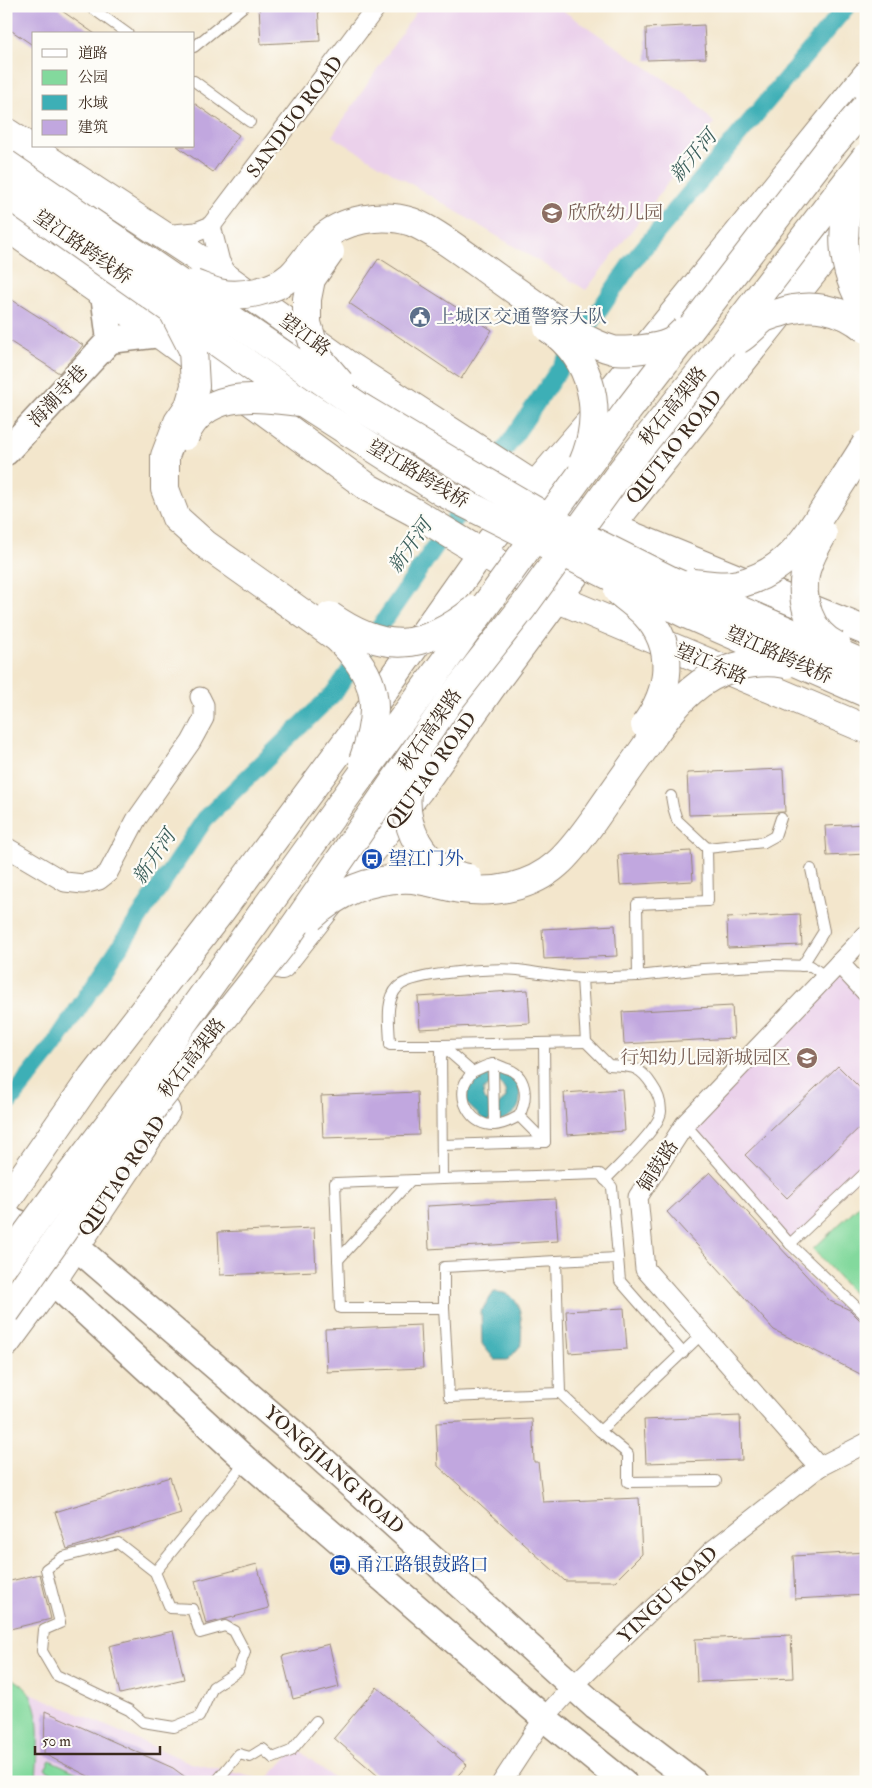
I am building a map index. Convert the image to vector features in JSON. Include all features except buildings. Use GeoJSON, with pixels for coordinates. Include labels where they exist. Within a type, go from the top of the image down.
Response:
{"type":"FeatureCollection","features":[{"type":"Feature","properties":{"kind":"main road"},"geometry":{"type":"LineString","coordinates":[[6,1201],[92,1077],[191,951],[372,707],[474,549],[525,479],[591,421],[615,386],[866,76]]}},
{"type":"Feature","properties":{"kind":"main road","name":"秋石高架路"},"geometry":{"type":"LineString","coordinates":[[6,1262],[140,1083],[576,481],[696,321],[830,148],[866,106]]}},
{"type":"Feature","properties":{"kind":"main road","name":"望江路"},"geometry":{"type":"LineString","coordinates":[[6,132],[232,282],[345,364],[525,479],[610,527]]}},
{"type":"Feature","properties":{"kind":"main road"},"geometry":{"type":"LineString","coordinates":[[863,160],[848,200],[844,227],[844,245],[848,273],[857,295],[866,310]]}},
{"type":"Feature","properties":{"kind":"main road","name":"秋石高架路"},"geometry":{"type":"LineString","coordinates":[[6,1312],[94,1187],[158,1101],[280,947],[451,699],[523,607],[623,469],[718,350],[863,160]]}},
{"type":"Feature","properties":{"kind":"main road","name":"望江路跨线桥"},"geometry":{"type":"LineString","coordinates":[[6,164],[360,407],[558,524],[670,580],[866,665]]}},
{"type":"Feature","properties":{"kind":"main road","name":"望江路跨线桥"},"geometry":{"type":"LineString","coordinates":[[6,192],[302,402],[442,492],[592,569],[686,614],[866,693]]}},
{"type":"Feature","properties":{"kind":"main road","name":"QIUTAO ROAD"},"geometry":{"type":"LineString","coordinates":[[6,1343],[76,1246],[160,1118],[419,790],[556,598],[610,527],[866,206]]}},
{"type":"Feature","properties":{"kind":"main road"},"geometry":{"type":"LineString","coordinates":[[157,268],[219,293],[235,295],[264,290],[290,277],[319,241],[331,231],[346,223],[371,218],[397,219],[422,227],[444,240],[557,320],[590,341],[615,350],[654,348],[670,343],[696,321]]}},
{"type":"Feature","properties":{"kind":"main road"},"geometry":{"type":"LineString","coordinates":[[6,226],[160,334],[369,488],[414,512],[556,598]]}},
{"type":"Feature","properties":{"kind":"main road"},"geometry":{"type":"LineString","coordinates":[[360,407],[317,356],[307,323],[307,299],[311,279],[330,251],[357,234],[372,231],[408,234],[436,250],[557,334],[580,362],[588,377],[594,400],[588,452],[576,481]]}},
{"type":"Feature","properties":{"kind":"main road"},"geometry":{"type":"LineString","coordinates":[[104,294],[110,340],[160,334]]}},
{"type":"Feature","properties":{"kind":"main road"},"geometry":{"type":"LineString","coordinates":[[718,350],[740,339],[765,318],[788,310],[806,307],[826,308],[846,314],[866,328]]}},
{"type":"Feature","properties":{"kind":"main road"},"geometry":{"type":"LineString","coordinates":[[172,309],[193,350],[195,386],[189,406],[178,422],[165,456],[165,489],[176,518],[205,544],[336,637],[352,651],[366,670],[373,693],[375,716],[371,739],[350,791]]}},
{"type":"Feature","properties":{"kind":"main road","name":"海潮寺巷"},"geometry":{"type":"LineString","coordinates":[[6,452],[110,340]]}},
{"type":"Feature","properties":{"kind":"main road"},"geometry":{"type":"LineString","coordinates":[[302,402],[254,397],[221,401],[201,412],[187,432],[179,450],[177,470],[179,492],[188,509],[205,527],[338,622],[381,641],[408,644],[430,637],[455,625],[494,593]]}},
{"type":"Feature","properties":{"kind":"main road"},"geometry":{"type":"LineString","coordinates":[[670,580],[716,585],[737,585],[760,577],[778,567],[804,542],[866,444]]}},
{"type":"Feature","properties":{"kind":"main road"},"geometry":{"type":"LineString","coordinates":[[866,463],[813,552],[806,569],[804,596],[806,610],[814,627],[827,641],[866,660]]}},
{"type":"Feature","properties":{"kind":"main road"},"geometry":{"type":"LineString","coordinates":[[610,527],[866,631]]}},
{"type":"Feature","properties":{"kind":"main road"},"geometry":{"type":"LineString","coordinates":[[430,729],[409,778],[406,803],[409,823],[416,844],[445,870],[464,877],[479,879],[511,876],[526,870],[547,856],[566,835],[648,721],[658,704],[666,681],[666,659],[655,628],[645,615],[592,569]]}},
{"type":"Feature","properties":{"kind":"main road","name":"望江东路"},"geometry":{"type":"LineString","coordinates":[[556,598],[866,729]]}},
{"type":"Feature","properties":{"kind":"main road"},"geometry":{"type":"LineString","coordinates":[[280,947],[325,904],[347,891],[367,884],[383,880],[414,879],[483,892],[511,888],[535,878],[556,865],[576,844],[668,715],[690,691],[710,677],[752,663],[777,662],[807,668]]}},
{"type":"Feature","properties":{"kind":"main road","name":"YONGJIANG ROAD"},"geometry":{"type":"LineString","coordinates":[[6,1218],[76,1246],[292,1432],[596,1707],[694,1782]]}},
{"type":"Feature","properties":{"kind":"main road"},"geometry":{"type":"LineString","coordinates":[[6,1248],[52,1281],[246,1460],[544,1718],[623,1782]]}},
{"type":"Feature","properties":{"kind":"street","name":"SANDUO ROAD"},"geometry":{"type":"LineString","coordinates":[[211,226],[378,6]]}},
{"type":"Feature","properties":{"kind":"street"},"geometry":{"type":"LineString","coordinates":[[162,235],[196,232],[211,226],[220,262],[232,282]]}},
{"type":"Feature","properties":{"kind":"street"},"geometry":{"type":"LineString","coordinates":[[6,847],[65,882],[83,884],[99,880],[108,874],[136,820],[192,742],[204,718],[204,705],[200,697]]}},
{"type":"Feature","properties":{"kind":"street","name":"铜鼓路"},"geometry":{"type":"LineString","coordinates":[[819,1466],[645,1269],[638,1197],[685,1124],[866,935]]}},
{"type":"Feature","properties":{"kind":"street"},"geometry":{"type":"LineString","coordinates":[[840,963],[866,992]]}},
{"type":"Feature","properties":{"kind":"street","name":"YINGU ROAD"},"geometry":{"type":"LineString","coordinates":[[502,1782],[544,1718],[573,1686],[713,1550],[819,1466],[866,1443]]}},
{"type":"Feature","properties":{"kind":"lane"},"geometry":{"type":"LineString","coordinates":[[90,6],[125,32]]}},
{"type":"Feature","properties":{"kind":"lane"},"geometry":{"type":"LineString","coordinates":[[195,46],[244,6]]}},
{"type":"Feature","properties":{"kind":"lane"},"geometry":{"type":"LineString","coordinates":[[195,82],[250,122]]}},
{"type":"Feature","properties":{"kind":"lane"},"geometry":{"type":"LineString","coordinates":[[638,976],[637,904],[708,901],[707,848],[677,820],[671,796]]}},
{"type":"Feature","properties":{"kind":"lane"},"geometry":{"type":"LineString","coordinates":[[707,848],[764,842],[775,836],[782,818]]}},
{"type":"Feature","properties":{"kind":"lane"},"geometry":{"type":"LineString","coordinates":[[802,966],[824,931],[811,870]]}},
{"type":"Feature","properties":{"kind":"lane"},"geometry":{"type":"LineString","coordinates":[[586,1042],[390,1046],[390,1002],[399,986],[418,978],[475,970],[516,970],[552,976],[582,978],[638,976],[774,965],[811,966],[826,977]]}},
{"type":"Feature","properties":{"kind":"lane"},"geometry":{"type":"LineString","coordinates":[[582,978],[586,1042],[609,1065],[629,1067],[644,1073],[657,1092],[661,1112],[656,1126],[605,1180]]}},
{"type":"Feature","properties":{"kind":"lane"},"geometry":{"type":"LineString","coordinates":[[544,1043],[545,1142]]}},
{"type":"Feature","properties":{"kind":"lane"},"geometry":{"type":"LineString","coordinates":[[441,1045],[472,1072]]}},
{"type":"Feature","properties":{"kind":"lane"},"geometry":{"type":"LineString","coordinates":[[441,1045],[442,1180]]}},
{"type":"Feature","properties":{"kind":"lane"},"geometry":{"type":"LineString","coordinates":[[493,1064],[494,1125]]}},
{"type":"Feature","properties":{"kind":"lane"},"geometry":{"type":"LineString","coordinates":[[493,1064],[514,1070],[524,1084],[524,1105],[519,1116],[510,1121],[494,1125],[481,1123],[472,1116],[465,1106],[463,1096],[464,1084],[472,1072],[493,1064]]}},
{"type":"Feature","properties":{"kind":"lane"},"geometry":{"type":"LineString","coordinates":[[519,1116],[545,1142]]}},
{"type":"Feature","properties":{"kind":"lane"},"geometry":{"type":"LineString","coordinates":[[685,1124],[790,1244],[866,1316]]}},
{"type":"Feature","properties":{"kind":"lane"},"geometry":{"type":"LineString","coordinates":[[442,1145],[545,1142]]}},
{"type":"Feature","properties":{"kind":"lane"},"geometry":{"type":"LineString","coordinates":[[790,1244],[866,1172]]}},
{"type":"Feature","properties":{"kind":"lane"},"geometry":{"type":"LineString","coordinates":[[444,1308],[340,1308],[335,1183],[600,1174],[612,1187],[620,1280],[683,1353]]}},
{"type":"Feature","properties":{"kind":"lane"},"geometry":{"type":"LineString","coordinates":[[338,1260],[410,1181]]}},
{"type":"Feature","properties":{"kind":"lane"},"geometry":{"type":"LineString","coordinates":[[560,1393],[449,1397],[444,1308],[444,1267],[618,1258]]}},
{"type":"Feature","properties":{"kind":"lane"},"geometry":{"type":"LineString","coordinates":[[556,1261],[560,1393],[600,1431],[628,1454],[628,1482],[716,1481]]}},
{"type":"Feature","properties":{"kind":"lane"},"geometry":{"type":"LineString","coordinates":[[600,1431],[702,1334]]}},
{"type":"Feature","properties":{"kind":"lane"},"geometry":{"type":"LineString","coordinates":[[155,1572],[246,1460]]}},
{"type":"Feature","properties":{"kind":"lane"},"geometry":{"type":"LineString","coordinates":[[118,1543],[155,1572],[170,1608],[192,1609],[200,1633],[225,1626],[234,1631],[245,1652],[238,1671],[213,1687],[199,1717],[174,1727],[143,1722],[129,1710],[56,1675],[42,1651],[44,1630],[60,1623],[46,1569],[63,1557],[118,1543]]}},
{"type":"Feature","properties":{"kind":"lane"},"geometry":{"type":"LineString","coordinates":[[216,1782],[239,1754],[250,1758],[262,1749],[273,1758],[291,1751],[316,1721]]}},
{"type":"Feature","properties":{"kind":"shaded area","name":"欣欣幼儿园"},"geometry":{"type":"Polygon","coordinates":[[[420,6],[556,6],[688,95],[714,123],[586,290],[332,136],[420,6]]]}},
{"type":"Feature","properties":{"kind":"shaded area","name":"行知幼儿园新城园区"},"geometry":{"type":"Polygon","coordinates":[[[839,963],[866,992],[866,1172],[790,1244],[685,1124],[839,963]]]}},
{"type":"Feature","properties":{"kind":"shaded area"},"geometry":{"type":"Polygon","coordinates":[[[6,1682],[191,1763],[266,1780],[296,1748],[339,1782],[6,1782],[6,1682]]]}},
{"type":"Feature","properties":{"kind":"green space"},"geometry":{"type":"Polygon","coordinates":[[[866,1199],[866,1308],[813,1249],[866,1199]]]}},
{"type":"Feature","properties":{"kind":"green space"},"geometry":{"type":"Polygon","coordinates":[[[6,1677],[20,1683],[29,1693],[35,1706],[38,1721],[36,1782],[6,1782],[6,1677]]]}},
{"type":"Feature","properties":{"kind":"green space"},"geometry":{"type":"Polygon","coordinates":[[[50,1760],[84,1776],[81,1782],[66,1782],[45,1769],[50,1760]]]}},
{"type":"Feature","properties":{"kind":"water"},"geometry":{"type":"Polygon","coordinates":[[[489,1067],[490,1084],[484,1089],[483,1097],[491,1105],[491,1122],[483,1119],[467,1104],[470,1081],[489,1067]]]}},
{"type":"Feature","properties":{"kind":"water"},"geometry":{"type":"Polygon","coordinates":[[[497,1067],[518,1080],[520,1096],[519,1106],[516,1110],[498,1122],[498,1105],[506,1098],[506,1093],[497,1082],[497,1067]]]}},
{"type":"Feature","properties":{"kind":"water"},"geometry":{"type":"Polygon","coordinates":[[[494,1292],[504,1293],[511,1297],[520,1310],[522,1327],[521,1345],[508,1360],[495,1360],[482,1344],[481,1311],[494,1292]]]}},
{"type":"Feature","properties":{"kind":"waterway","name":"新开河"},"geometry":{"type":"LineString","coordinates":[[6,1106],[52,1048],[205,819],[335,692],[510,442],[632,262],[847,6]]}},
{"type":"Feature","properties":{"kind":"place","name":"欣欣幼儿园"},"geometry":{"type":"Point","coordinates":[552,213]}},
{"type":"Feature","properties":{"kind":"place","name":"上城区交通警察大队"},"geometry":{"type":"Point","coordinates":[420,317]}},
{"type":"Feature","properties":{"kind":"place","name":"望江门外"},"geometry":{"type":"Point","coordinates":[372,859]}},
{"type":"Feature","properties":{"kind":"place","name":"行知幼儿园新城园区"},"geometry":{"type":"Point","coordinates":[807,1058]}},
{"type":"Feature","properties":{"kind":"place","name":"甬江路银鼓路口"},"geometry":{"type":"Point","coordinates":[340,1565]}}]}
